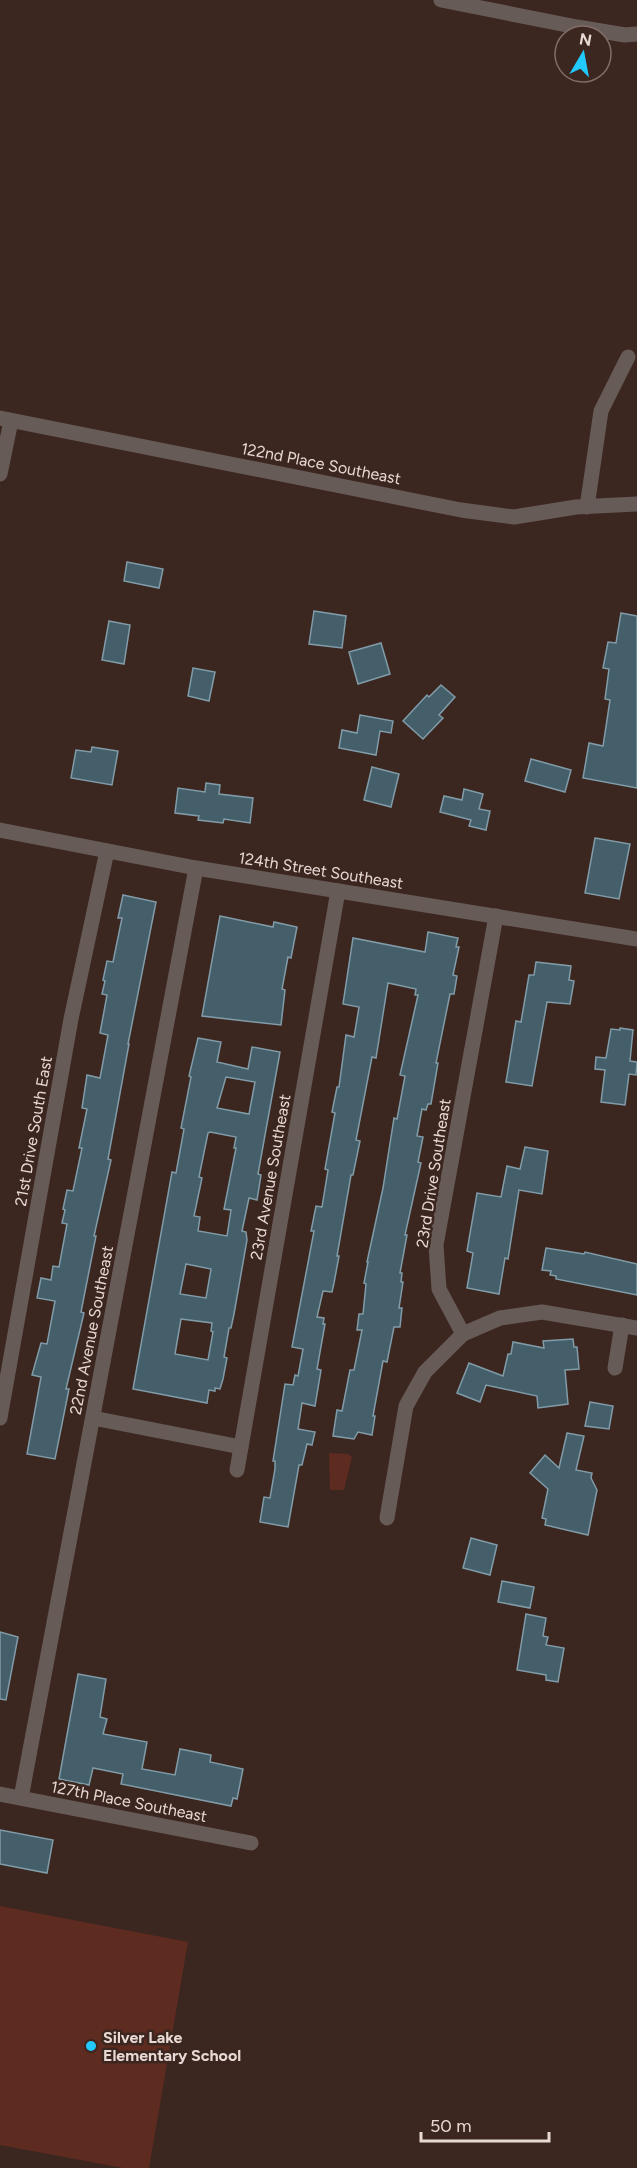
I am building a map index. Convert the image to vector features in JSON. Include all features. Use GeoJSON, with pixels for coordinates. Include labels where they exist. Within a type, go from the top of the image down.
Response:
{"type":"FeatureCollection","features":[{"type":"Feature","properties":{"kind":"street"},"geometry":{"type":"LineString","coordinates":[[441,0],[577,27],[625,35],[637,34]]}},
{"type":"Feature","properties":{"kind":"street"},"geometry":{"type":"LineString","coordinates":[[587,507],[601,411],[628,357]]}},
{"type":"Feature","properties":{"kind":"street"},"geometry":{"type":"LineString","coordinates":[[0,474],[5,420]]}},
{"type":"Feature","properties":{"kind":"street","name":"122nd Place Southeast"},"geometry":{"type":"LineString","coordinates":[[5,420],[461,510],[514,517],[587,507],[637,504]]}},
{"type":"Feature","properties":{"kind":"street","name":"124th Street Southeast"},"geometry":{"type":"LineString","coordinates":[[0,830],[196,868],[637,937]]}},
{"type":"Feature","properties":{"kind":"street","name":"21st Drive South East"},"geometry":{"type":"LineString","coordinates":[[0,1418],[71,1019],[107,851]]}},
{"type":"Feature","properties":{"kind":"street","name":"22nd Avenue Southeast"},"geometry":{"type":"LineString","coordinates":[[21,1798],[196,868]]}},
{"type":"Feature","properties":{"kind":"street","name":"23rd Avenue Southeast"},"geometry":{"type":"LineString","coordinates":[[237,1470],[338,891]]}},
{"type":"Feature","properties":{"kind":"street","name":"23rd Drive Southeast"},"geometry":{"type":"LineString","coordinates":[[463,1334],[439,1289],[436,1245],[496,916]]}},
{"type":"Feature","properties":{"kind":"street"},"geometry":{"type":"LineString","coordinates":[[387,1518],[406,1406],[425,1372],[463,1334],[500,1318],[542,1312],[630,1327],[615,1368]]}},
{"type":"Feature","properties":{"kind":"street"},"geometry":{"type":"LineString","coordinates":[[93,1418],[241,1448]]}},
{"type":"Feature","properties":{"kind":"street","name":"127th Place Southeast"},"geometry":{"type":"LineString","coordinates":[[0,1794],[250,1843]]}},
{"type":"Feature","properties":{"kind":"shaded area"},"geometry":{"type":"Polygon","coordinates":[[[329,1453],[348,1454],[352,1457],[344,1490],[330,1490],[329,1453]]]}},
{"type":"Feature","properties":{"kind":"shaded area","name":"Silver Lake Elementary School"},"geometry":{"type":"Polygon","coordinates":[[[0,1906],[188,1942],[149,2168],[123,2168],[0,2145],[0,1906]]]}},
{"type":"Feature","properties":{"kind":"building"},"geometry":{"type":"Polygon","coordinates":[[[127,562],[163,569],[159,588],[124,581],[127,562]]]}},
{"type":"Feature","properties":{"kind":"building"},"geometry":{"type":"Polygon","coordinates":[[[314,611],[346,616],[342,648],[309,644],[314,611]]]}},
{"type":"Feature","properties":{"kind":"building"},"geometry":{"type":"Polygon","coordinates":[[[621,613],[637,616],[637,788],[583,778],[589,743],[603,746],[610,700],[605,699],[609,669],[603,668],[608,642],[616,643],[621,613]]]}},
{"type":"Feature","properties":{"kind":"building"},"geometry":{"type":"Polygon","coordinates":[[[109,621],[130,625],[124,664],[102,660],[109,621]]]}},
{"type":"Feature","properties":{"kind":"building"},"geometry":{"type":"Polygon","coordinates":[[[381,643],[390,674],[358,684],[349,652],[381,643]]]}},
{"type":"Feature","properties":{"kind":"building"},"geometry":{"type":"Polygon","coordinates":[[[193,668],[215,672],[209,701],[188,696],[193,668]]]}},
{"type":"Feature","properties":{"kind":"building"},"geometry":{"type":"Polygon","coordinates":[[[441,685],[455,697],[439,715],[443,718],[423,739],[403,721],[427,695],[429,697],[441,685]]]}},
{"type":"Feature","properties":{"kind":"building"},"geometry":{"type":"Polygon","coordinates":[[[360,715],[393,721],[391,733],[380,731],[376,755],[339,748],[342,730],[357,733],[360,715]]]}},
{"type":"Feature","properties":{"kind":"building"},"geometry":{"type":"Polygon","coordinates":[[[92,747],[118,751],[112,785],[71,778],[76,750],[91,752],[92,747]]]}},
{"type":"Feature","properties":{"kind":"building"},"geometry":{"type":"Polygon","coordinates":[[[531,759],[571,770],[565,792],[525,781],[531,759]]]}},
{"type":"Feature","properties":{"kind":"building"},"geometry":{"type":"Polygon","coordinates":[[[372,767],[399,774],[391,807],[364,800],[372,767]]]}},
{"type":"Feature","properties":{"kind":"building"},"geometry":{"type":"Polygon","coordinates":[[[206,783],[220,785],[219,794],[253,798],[250,823],[224,819],[223,823],[198,820],[199,816],[175,813],[178,788],[205,792],[206,783]]]}},
{"type":"Feature","properties":{"kind":"building"},"geometry":{"type":"Polygon","coordinates":[[[464,789],[483,794],[479,809],[490,811],[486,830],[469,826],[471,820],[440,812],[444,796],[462,800],[464,789]]]}},
{"type":"Feature","properties":{"kind":"building"},"geometry":{"type":"Polygon","coordinates":[[[595,838],[630,844],[619,899],[585,893],[595,838]]]}},
{"type":"Feature","properties":{"kind":"building"},"geometry":{"type":"Polygon","coordinates":[[[123,895],[156,902],[128,1044],[108,1159],[111,1160],[94,1236],[96,1236],[81,1312],[84,1313],[66,1389],[69,1389],[55,1459],[27,1454],[41,1377],[32,1375],[41,1343],[47,1344],[55,1301],[37,1298],[41,1278],[51,1280],[53,1266],[59,1267],[67,1224],[62,1223],[65,1210],[63,1209],[67,1190],[73,1191],[82,1148],[79,1148],[87,1109],[82,1108],[87,1075],[100,1078],[108,1035],[100,1033],[107,995],[102,994],[105,981],[103,980],[107,961],[113,962],[122,918],[118,918],[123,895]]]}},
{"type":"Feature","properties":{"kind":"building"},"geometry":{"type":"Polygon","coordinates":[[[220,916],[273,927],[274,922],[297,927],[282,989],[285,990],[281,1025],[202,1016],[220,916]]]}},
{"type":"Feature","properties":{"kind":"building"},"geometry":{"type":"Polygon","coordinates":[[[428,932],[458,938],[456,947],[459,947],[453,975],[457,976],[454,994],[450,994],[436,1063],[438,1063],[431,1104],[428,1104],[426,1110],[422,1109],[417,1136],[423,1137],[418,1162],[421,1163],[405,1235],[407,1235],[400,1273],[402,1273],[401,1282],[403,1282],[399,1308],[402,1308],[400,1327],[394,1327],[387,1362],[383,1361],[373,1416],[375,1416],[372,1435],[358,1432],[354,1439],[333,1436],[337,1410],[342,1411],[350,1370],[354,1370],[362,1330],[357,1330],[359,1314],[363,1314],[367,1262],[383,1188],[394,1118],[397,1119],[405,1076],[400,1075],[418,995],[415,995],[416,989],[388,983],[376,1058],[372,1057],[356,1140],[360,1141],[353,1175],[351,1175],[334,1283],[332,1292],[323,1291],[317,1317],[324,1318],[323,1324],[325,1324],[317,1369],[321,1370],[315,1406],[302,1403],[298,1429],[315,1432],[312,1445],[307,1444],[302,1465],[299,1465],[288,1527],[260,1522],[264,1497],[270,1498],[275,1469],[275,1461],[273,1461],[285,1384],[293,1385],[295,1375],[298,1376],[303,1349],[292,1347],[314,1231],[311,1231],[316,1206],[322,1207],[328,1170],[325,1169],[335,1113],[332,1112],[337,1087],[339,1087],[346,1035],[354,1037],[359,1007],[343,1004],[353,938],[425,952],[428,932]]]}},
{"type":"Feature","properties":{"kind":"building"},"geometry":{"type":"Polygon","coordinates":[[[536,962],[571,966],[569,980],[574,981],[570,1004],[547,1002],[532,1086],[506,1082],[516,1021],[521,1022],[529,975],[534,975],[536,962]]]}},
{"type":"Feature","properties":{"kind":"building"},"geometry":{"type":"Polygon","coordinates":[[[620,1028],[633,1030],[630,1061],[637,1062],[636,1075],[629,1074],[625,1105],[601,1102],[605,1070],[595,1069],[596,1057],[606,1058],[611,1029],[620,1030],[620,1028]]]}},
{"type":"Feature","properties":{"kind":"building"},"geometry":{"type":"Polygon","coordinates":[[[198,1038],[221,1042],[217,1062],[248,1069],[252,1047],[280,1052],[258,1174],[261,1175],[257,1200],[249,1198],[242,1231],[246,1232],[247,1240],[234,1314],[231,1328],[229,1328],[223,1379],[220,1389],[209,1390],[207,1403],[133,1389],[172,1172],[176,1173],[184,1129],[181,1128],[191,1077],[189,1076],[198,1038]],[[226,1077],[217,1108],[249,1114],[255,1082],[226,1077]],[[208,1133],[194,1216],[200,1217],[198,1231],[227,1236],[231,1210],[224,1209],[236,1148],[234,1148],[236,1137],[208,1133]],[[186,1264],[180,1294],[206,1298],[211,1269],[186,1264]],[[181,1319],[175,1354],[208,1360],[213,1332],[211,1331],[212,1323],[181,1319]]]}},
{"type":"Feature","properties":{"kind":"building"},"geometry":{"type":"Polygon","coordinates":[[[525,1147],[548,1151],[542,1194],[519,1190],[508,1259],[505,1258],[499,1294],[467,1288],[473,1253],[467,1251],[477,1193],[501,1197],[507,1166],[520,1169],[525,1147]]]}},
{"type":"Feature","properties":{"kind":"building"},"geometry":{"type":"Polygon","coordinates":[[[546,1248],[584,1254],[585,1252],[637,1264],[637,1295],[556,1279],[556,1276],[550,1275],[551,1271],[542,1270],[546,1248]]]}},
{"type":"Feature","properties":{"kind":"building"},"geometry":{"type":"Polygon","coordinates":[[[573,1339],[574,1347],[577,1347],[579,1369],[565,1370],[568,1404],[538,1408],[537,1396],[486,1385],[480,1402],[457,1393],[469,1363],[503,1376],[513,1342],[544,1348],[543,1341],[573,1339]]]}},
{"type":"Feature","properties":{"kind":"building"},"geometry":{"type":"Polygon","coordinates":[[[590,1402],[613,1406],[609,1429],[585,1426],[590,1402]]]}},
{"type":"Feature","properties":{"kind":"building"},"geometry":{"type":"Polygon","coordinates":[[[567,1433],[584,1436],[576,1470],[592,1473],[591,1478],[597,1490],[588,1535],[545,1525],[546,1519],[542,1518],[548,1489],[530,1473],[545,1455],[559,1468],[567,1433]]]}},
{"type":"Feature","properties":{"kind":"building"},"geometry":{"type":"Polygon","coordinates":[[[471,1538],[497,1545],[490,1575],[463,1568],[471,1538]]]}},
{"type":"Feature","properties":{"kind":"building"},"geometry":{"type":"Polygon","coordinates":[[[502,1581],[534,1587],[530,1608],[498,1602],[502,1581]]]}},
{"type":"Feature","properties":{"kind":"building"},"geometry":{"type":"Polygon","coordinates":[[[526,1614],[546,1618],[543,1636],[548,1637],[546,1645],[564,1648],[558,1682],[546,1680],[546,1675],[517,1670],[526,1614]]]}},
{"type":"Feature","properties":{"kind":"building"},"geometry":{"type":"Polygon","coordinates":[[[0,1632],[18,1637],[6,1700],[0,1699],[0,1632]]]}},
{"type":"Feature","properties":{"kind":"building"},"geometry":{"type":"Polygon","coordinates":[[[78,1674],[106,1679],[100,1717],[107,1719],[103,1734],[147,1742],[142,1769],[175,1775],[180,1749],[211,1755],[210,1762],[243,1769],[237,1799],[233,1798],[231,1806],[121,1784],[123,1774],[93,1768],[89,1785],[59,1779],[78,1674]]]}},
{"type":"Feature","properties":{"kind":"building"},"geometry":{"type":"Polygon","coordinates":[[[0,1830],[53,1840],[47,1873],[0,1864],[0,1830]]]}},
{"type":"Feature","properties":{"kind":"place","name":"Silver Lake Elementary School"},"geometry":{"type":"Point","coordinates":[91,2046]}}]}
